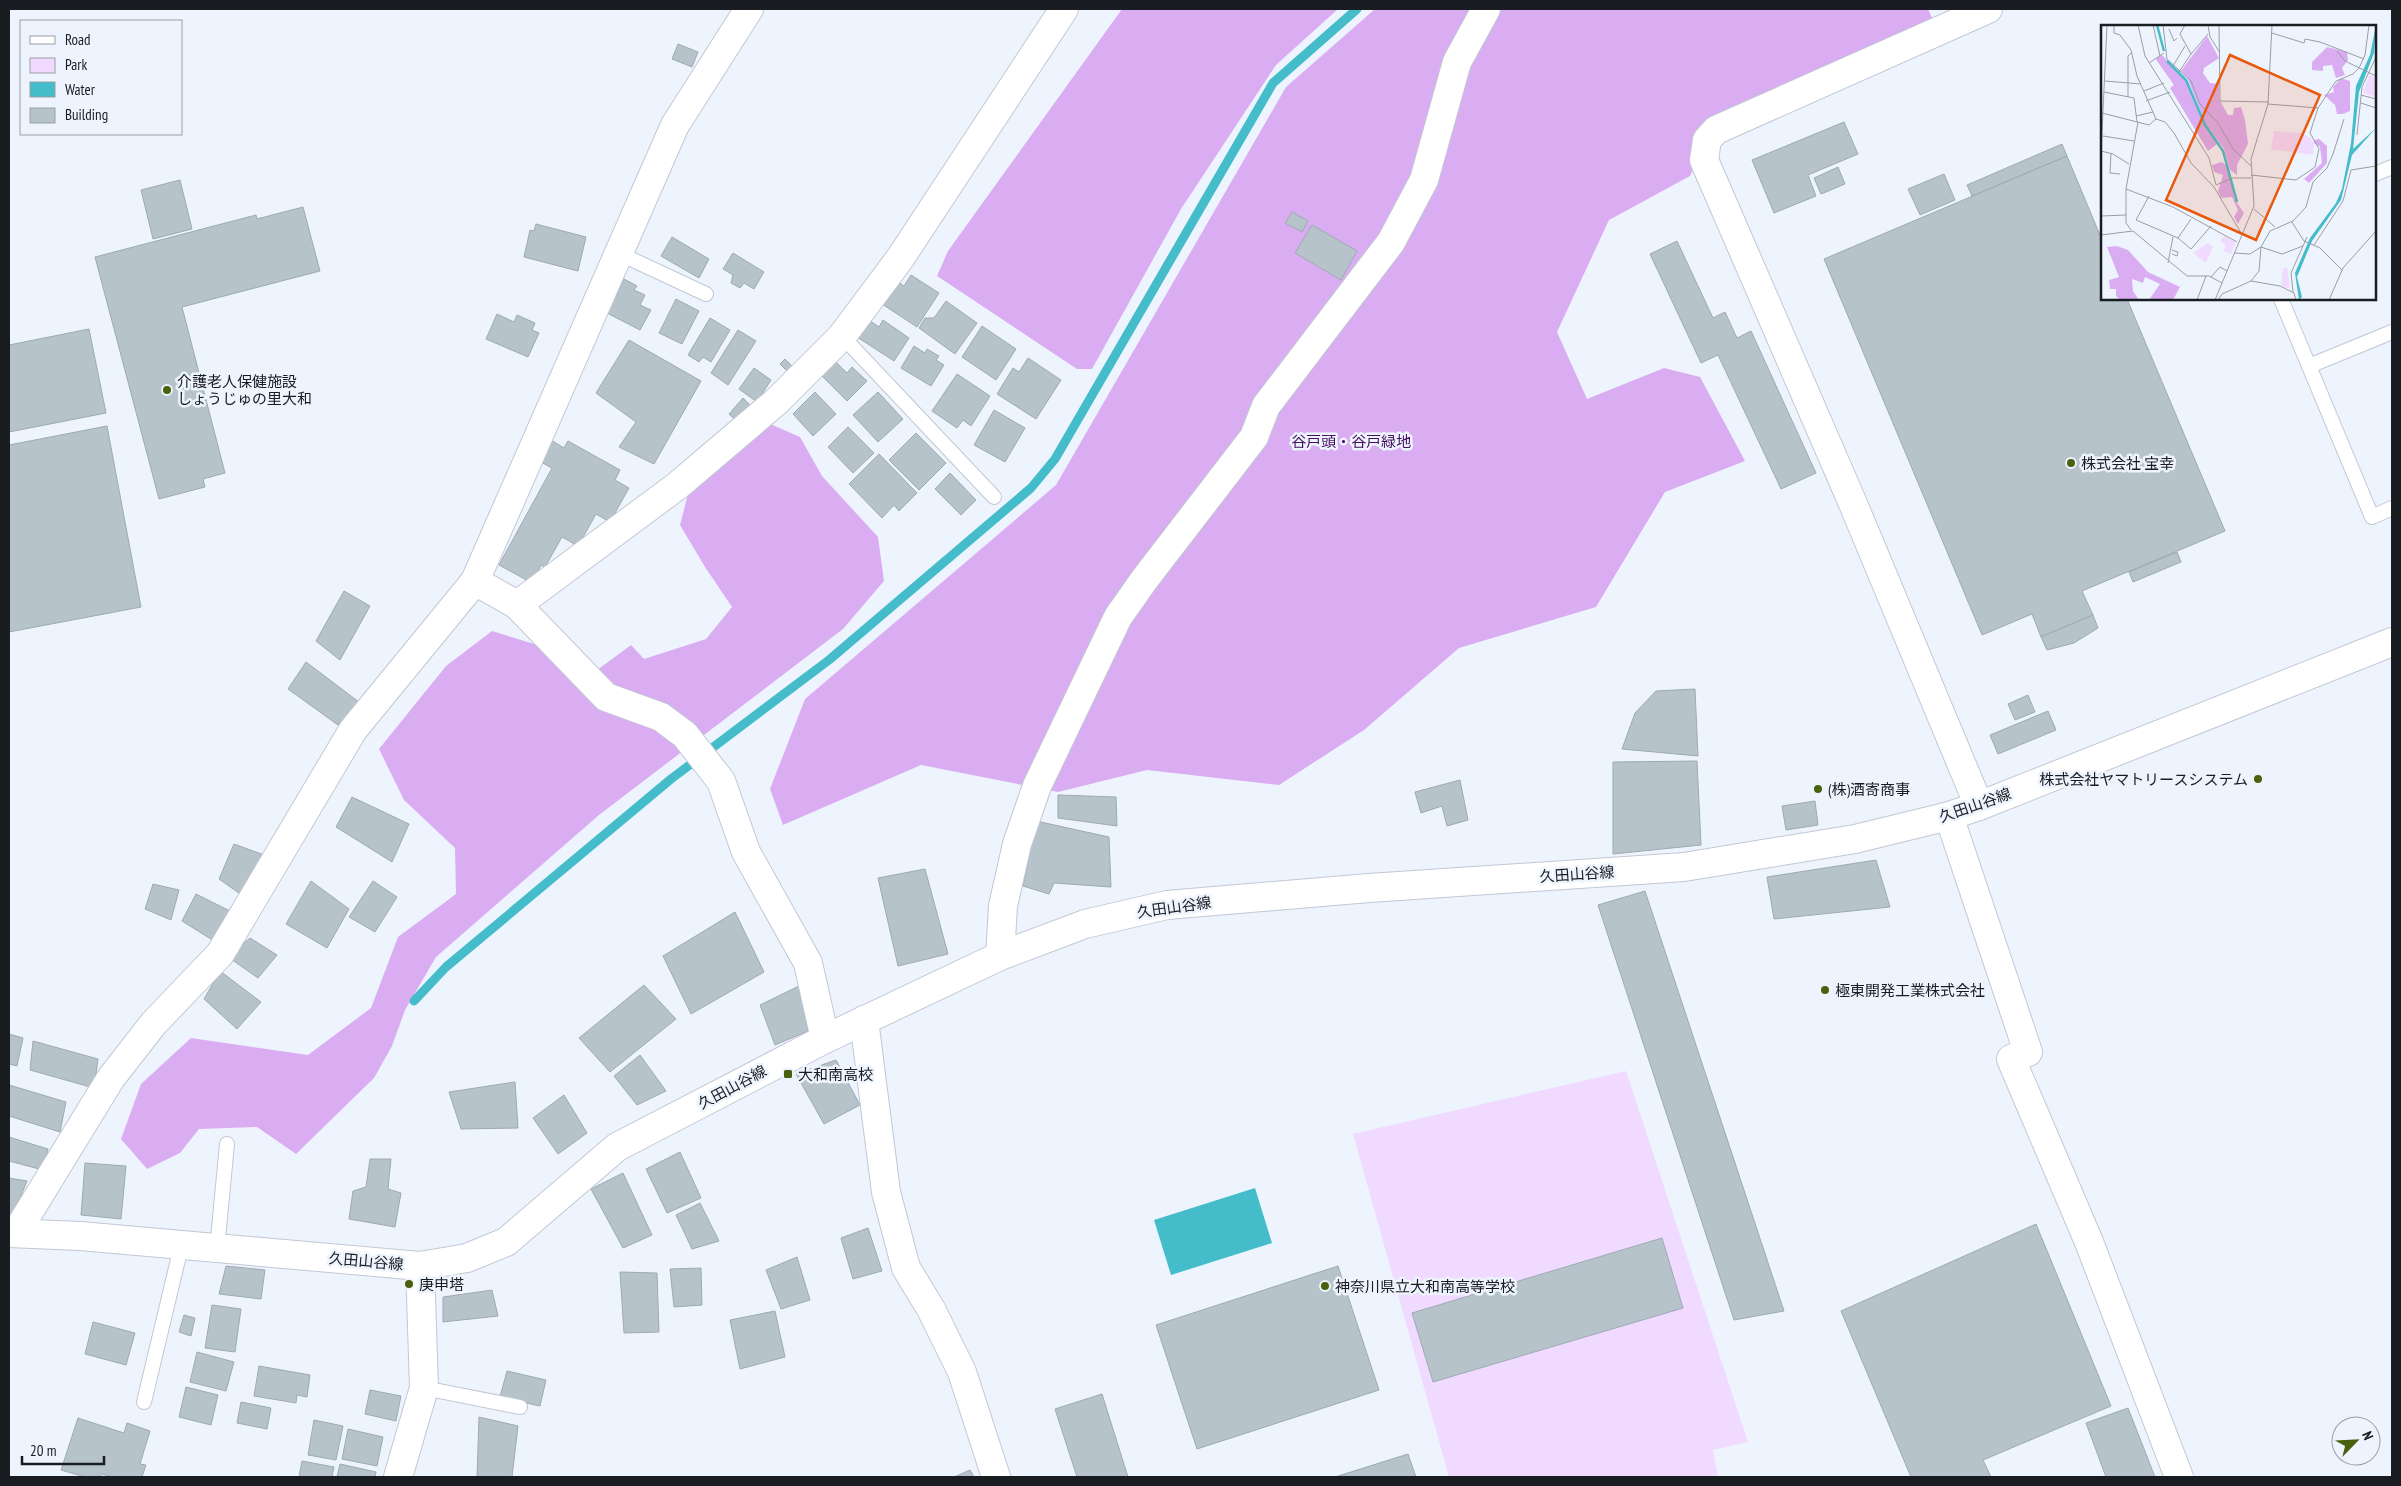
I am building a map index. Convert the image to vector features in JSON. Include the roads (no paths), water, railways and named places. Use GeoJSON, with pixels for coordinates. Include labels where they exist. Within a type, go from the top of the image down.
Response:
{"type":"FeatureCollection","features":[{"type":"Feature","properties":{"kind":"street"},"geometry":{"type":"LineString","coordinates":[[12,1233],[111,1078],[154,1023],[220,954],[353,730],[475,581],[674,125],[749,9]]}},
{"type":"Feature","properties":{"kind":"street"},"geometry":{"type":"LineString","coordinates":[[517,605],[677,486],[777,401],[842,336],[901,257],[1064,9]]}},
{"type":"Feature","properties":{"kind":"street"},"geometry":{"type":"LineString","coordinates":[[1000,956],[1003,906],[1017,844],[1034,794],[1118,617],[1144,580],[1254,437],[1266,406],[1391,242],[1424,180],[1457,62],[1486,9]]}},
{"type":"Feature","properties":{"kind":"street"},"geometry":{"type":"LineString","coordinates":[[1979,806],[1854,506],[1704,160],[1707,140],[1716,130],[1988,9]]}},
{"type":"Feature","properties":{"kind":"street"},"geometry":{"type":"LineString","coordinates":[[475,581],[517,605],[606,697],[661,717],[685,735],[721,781],[746,852],[808,963],[824,1039]]}},
{"type":"Feature","properties":{"kind":"street","name":"久田山谷線"},"geometry":{"type":"LineString","coordinates":[[12,1233],[80,1236],[181,1247],[420,1266],[467,1258],[506,1242],[617,1147],[824,1039],[1000,956],[1085,924],[1168,905],[1684,867],[1855,839],[1949,816],[1979,806],[2392,642]]}},
{"type":"Feature","properties":{"kind":"street"},"geometry":{"type":"LineString","coordinates":[[1949,816],[2028,1052],[2011,1059],[2089,1242],[2179,1477]]}},
{"type":"Feature","properties":{"kind":"street"},"geometry":{"type":"LineString","coordinates":[[864,1020],[886,1192],[906,1268],[932,1309],[962,1372],[996,1477]]}},
{"type":"Feature","properties":{"kind":"street"},"geometry":{"type":"LineString","coordinates":[[398,1477],[424,1388],[420,1266]]}},
{"type":"Feature","properties":{"kind":"lane"},"geometry":{"type":"LineString","coordinates":[[2376,174],[2392,167]]}},
{"type":"Feature","properties":{"kind":"lane"},"geometry":{"type":"LineString","coordinates":[[618,253],[706,294]]}},
{"type":"Feature","properties":{"kind":"lane"},"geometry":{"type":"LineString","coordinates":[[2281,300],[2372,517],[2392,508]]}},
{"type":"Feature","properties":{"kind":"lane"},"geometry":{"type":"LineString","coordinates":[[2309,366],[2392,332]]}},
{"type":"Feature","properties":{"kind":"lane"},"geometry":{"type":"LineString","coordinates":[[842,336],[994,497]]}},
{"type":"Feature","properties":{"kind":"lane"},"geometry":{"type":"LineString","coordinates":[[217,1249],[227,1144]]}},
{"type":"Feature","properties":{"kind":"lane"},"geometry":{"type":"LineString","coordinates":[[144,1402],[181,1247]]}},
{"type":"Feature","properties":{"kind":"lane"},"geometry":{"type":"LineString","coordinates":[[424,1388],[520,1407]]}},
{"type":"Feature","properties":{"kind":"water"},"geometry":{"type":"Polygon","coordinates":[[[1255,1188],[1272,1243],[1171,1275],[1154,1220],[1255,1188]]]}},
{"type":"Feature","properties":{"kind":"waterway"},"geometry":{"type":"LineString","coordinates":[[414,1001],[446,967],[671,779],[829,660],[1031,488],[1055,459],[1273,83],[1357,9]]}},
{"type":"Feature","properties":{"kind":"place","name":"介護老人保健施設 しょうじゅの里大和"},"geometry":{"type":"Point","coordinates":[167,390]}},
{"type":"Feature","properties":{"kind":"place","name":"株式会社 宝幸"},"geometry":{"type":"Point","coordinates":[2071,463]}},
{"type":"Feature","properties":{"kind":"place","name":"株式会社ヤマトリースシステム"},"geometry":{"type":"Point","coordinates":[2258,779]}},
{"type":"Feature","properties":{"kind":"place","name":"(株)酒寄商事"},"geometry":{"type":"Point","coordinates":[1818,789]}},
{"type":"Feature","properties":{"kind":"place","name":"極東開発工業株式会社"},"geometry":{"type":"Point","coordinates":[1825,990]}},
{"type":"Feature","properties":{"kind":"place","name":"大和南高校"},"geometry":{"type":"Point","coordinates":[788,1074]}},
{"type":"Feature","properties":{"kind":"place","name":"庚申塔"},"geometry":{"type":"Point","coordinates":[409,1284]}},
{"type":"Feature","properties":{"kind":"place","name":"神奈川県立大和南高等学校"},"geometry":{"type":"Point","coordinates":[1325,1286]}},
{"type":"Feature","properties":{"kind":"park label","name":"谷戸頭・谷戸緑地"},"geometry":{"type":"Point","coordinates":[1351,441]}}]}
